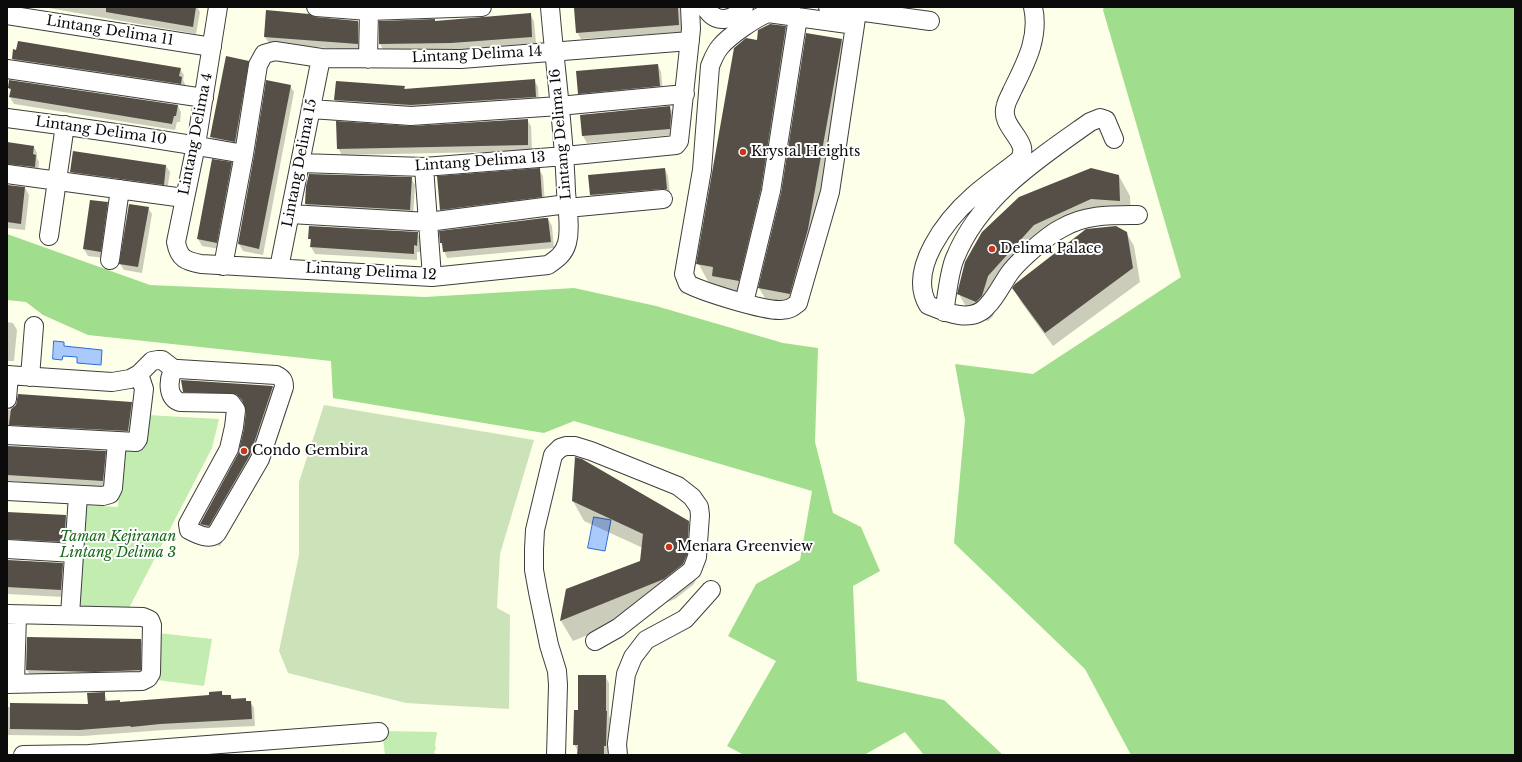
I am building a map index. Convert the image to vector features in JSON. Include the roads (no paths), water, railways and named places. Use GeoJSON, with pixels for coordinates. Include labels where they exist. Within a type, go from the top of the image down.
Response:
{"type":"FeatureCollection","features":[{"type":"Feature","properties":{"kind":"street","name":"Lintang Delima 4"},"geometry":{"type":"LineString","coordinates":[[183,259],[178,252],[176,242],[196,145],[218,7]]}},
{"type":"Feature","properties":{"kind":"street"},"geometry":{"type":"LineString","coordinates":[[316,7],[369,11],[482,7]]}},
{"type":"Feature","properties":{"kind":"street","name":"Lintang Delima 16"},"geometry":{"type":"LineString","coordinates":[[550,7],[565,156],[568,228],[567,242],[564,252],[558,258]]}},
{"type":"Feature","properties":{"kind":"street"},"geometry":{"type":"LineString","coordinates":[[311,109],[411,116],[559,106],[684,94],[691,29],[690,7]]}},
{"type":"Feature","properties":{"kind":"street"},"geometry":{"type":"LineString","coordinates":[[704,7],[714,17],[726,19],[734,17],[744,7]]}},
{"type":"Feature","properties":{"kind":"street"},"geometry":{"type":"LineString","coordinates":[[828,7],[856,18]]}},
{"type":"Feature","properties":{"kind":"street"},"geometry":{"type":"LineString","coordinates":[[1033,7],[1036,19],[1034,38],[1026,61],[1005,106],[1005,117],[1008,126],[1023,146],[1023,151],[1019,160],[972,197],[956,214],[934,244],[923,268],[923,297],[928,305],[944,312],[967,315],[977,313],[986,308],[1017,264],[1062,227],[1090,217],[1138,215]]}},
{"type":"Feature","properties":{"kind":"street"},"geometry":{"type":"LineString","coordinates":[[368,59],[369,11]]}},
{"type":"Feature","properties":{"kind":"street"},"geometry":{"type":"LineString","coordinates":[[856,18],[830,192],[798,303],[793,308],[780,310],[744,303],[688,284],[684,274],[702,170],[710,66],[713,56],[720,47],[761,16],[768,13],[798,17],[856,18],[930,21]]}},
{"type":"Feature","properties":{"kind":"street","name":"Lintang Delima 11"},"geometry":{"type":"LineString","coordinates":[[8,17],[212,47]]}},
{"type":"Feature","properties":{"kind":"street"},"geometry":{"type":"LineString","coordinates":[[744,303],[771,191],[798,17]]}},
{"type":"Feature","properties":{"kind":"street","name":"Lintang Delima 14"},"geometry":{"type":"LineString","coordinates":[[244,154],[258,65],[264,54],[275,52],[321,58],[368,59],[461,58],[690,41]]}},
{"type":"Feature","properties":{"kind":"street","name":"Lintang Delima 15"},"geometry":{"type":"LineString","coordinates":[[279,268],[321,58]]}},
{"type":"Feature","properties":{"kind":"street"},"geometry":{"type":"LineString","coordinates":[[7,69],[204,98]]}},
{"type":"Feature","properties":{"kind":"street","name":"Lintang Delima 13"},"geometry":{"type":"LineString","coordinates":[[300,163],[424,167],[674,146],[678,143],[684,94]]}},
{"type":"Feature","properties":{"kind":"street","name":"Lintang Delima 10"},"geometry":{"type":"LineString","coordinates":[[7,118],[65,125],[196,145],[244,154]]}},
{"type":"Feature","properties":{"kind":"street"},"geometry":{"type":"LineString","coordinates":[[944,312],[954,259],[968,230],[1003,189],[1024,170],[1090,122],[1100,118],[1106,120],[1114,139]]}},
{"type":"Feature","properties":{"kind":"street"},"geometry":{"type":"LineString","coordinates":[[48,236],[65,125]]}},
{"type":"Feature","properties":{"kind":"street"},"geometry":{"type":"LineString","coordinates":[[223,266],[244,154]]}},
{"type":"Feature","properties":{"kind":"street"},"geometry":{"type":"LineString","coordinates":[[424,167],[432,277]]}},
{"type":"Feature","properties":{"kind":"street"},"geometry":{"type":"LineString","coordinates":[[7,174],[184,198]]}},
{"type":"Feature","properties":{"kind":"street"},"geometry":{"type":"LineString","coordinates":[[110,260],[120,189]]}},
{"type":"Feature","properties":{"kind":"street"},"geometry":{"type":"LineString","coordinates":[[290,214],[428,222],[567,206],[663,199]]}},
{"type":"Feature","properties":{"kind":"street","name":"Lintang Delima 12"},"geometry":{"type":"LineString","coordinates":[[183,259],[201,264],[223,266],[432,277],[548,264],[558,258]]}},
{"type":"Feature","properties":{"kind":"street"},"geometry":{"type":"LineString","coordinates":[[30,377],[34,326]]}},
{"type":"Feature","properties":{"kind":"street"},"geometry":{"type":"LineString","coordinates":[[178,369],[276,375],[284,381],[284,387],[260,458],[217,534],[210,537],[189,530],[188,524],[228,448],[234,427],[236,410],[230,403],[180,402],[175,400],[170,392],[173,377],[178,369]]}},
{"type":"Feature","properties":{"kind":"street"},"geometry":{"type":"LineString","coordinates":[[7,399],[8,375],[112,382],[130,379],[139,374],[151,371],[173,377]]}},
{"type":"Feature","properties":{"kind":"street"},"geometry":{"type":"LineString","coordinates":[[7,435],[132,443],[136,442],[138,439],[144,389],[139,374]]}},
{"type":"Feature","properties":{"kind":"street"},"geometry":{"type":"LineString","coordinates":[[7,491],[103,496],[110,494],[113,488],[117,442]]}},
{"type":"Feature","properties":{"kind":"street"},"geometry":{"type":"LineString","coordinates":[[556,755],[557,671],[549,646],[538,592],[534,570],[534,549],[535,530],[553,455],[560,448],[566,446],[575,446],[591,451],[678,486],[695,500],[700,511],[697,558],[692,570],[618,628],[595,641]]}},
{"type":"Feature","properties":{"kind":"street"},"geometry":{"type":"LineString","coordinates":[[70,615],[78,495]]}},
{"type":"Feature","properties":{"kind":"street"},"geometry":{"type":"LineString","coordinates":[[7,549],[74,553]]}},
{"type":"Feature","properties":{"kind":"street"},"geometry":{"type":"LineString","coordinates":[[618,755],[617,744],[626,674],[633,656],[646,640],[685,619],[711,590]]}},
{"type":"Feature","properties":{"kind":"street"},"geometry":{"type":"LineString","coordinates":[[12,614],[143,617],[150,620],[152,625],[151,673],[148,678],[142,681],[11,684],[12,614]]}},
{"type":"Feature","properties":{"kind":"street"},"geometry":{"type":"LineString","coordinates":[[23,755],[283,747],[379,732]]}},
{"type":"Feature","properties":{"kind":"water"},"geometry":{"type":"Polygon","coordinates":[[[54,341],[64,342],[64,346],[102,350],[101,365],[77,363],[77,357],[63,356],[62,360],[53,359],[54,341]]]}},
{"type":"Feature","properties":{"kind":"water"},"geometry":{"type":"Polygon","coordinates":[[[594,517],[611,520],[605,551],[588,548],[594,517]]]}},
{"type":"Feature","properties":{"kind":"place","name":"Krystal Heights"},"geometry":{"type":"Point","coordinates":[743,152]}},
{"type":"Feature","properties":{"kind":"place","name":"Delima Palace"},"geometry":{"type":"Point","coordinates":[992,249]}},
{"type":"Feature","properties":{"kind":"place","name":"Condo Gembira"},"geometry":{"type":"Point","coordinates":[244,451]}},
{"type":"Feature","properties":{"kind":"place","name":"Menara Greenview"},"geometry":{"type":"Point","coordinates":[669,547]}},
{"type":"Feature","properties":{"kind":"park label","name":"Taman Kejiranan Lintang Delima 3"},"geometry":{"type":"Point","coordinates":[118,546]}}]}
